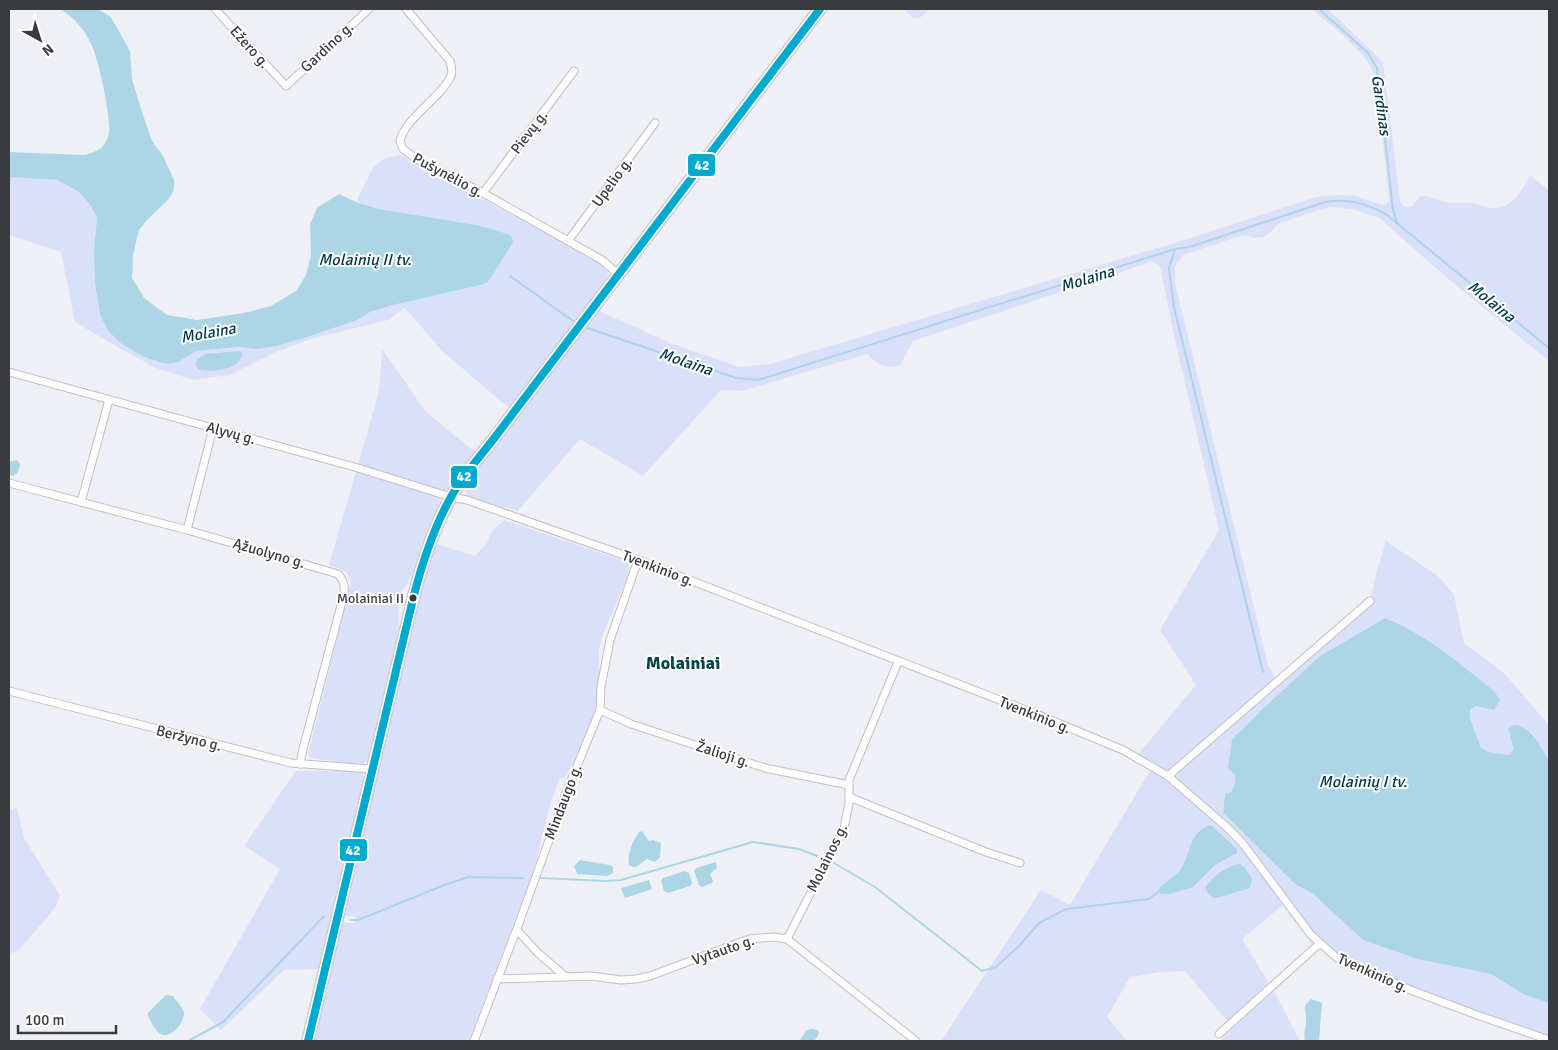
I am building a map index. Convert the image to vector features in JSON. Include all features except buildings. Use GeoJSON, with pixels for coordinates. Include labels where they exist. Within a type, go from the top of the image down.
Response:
{"type":"FeatureCollection","features":[{"type":"Feature","properties":{"kind":"main road"},"geometry":{"type":"LineString","coordinates":[[308,1041],[420,568],[435,528],[451,497],[495,436],[820,9]]}},
{"type":"Feature","properties":{"kind":"street","name":"Ežero g."},"geometry":{"type":"LineString","coordinates":[[215,9],[286,86]]}},
{"type":"Feature","properties":{"kind":"street","name":"Gardino g."},"geometry":{"type":"LineString","coordinates":[[286,86],[369,9]]}},
{"type":"Feature","properties":{"kind":"street","name":"Pušynėlio g."},"geometry":{"type":"LineString","coordinates":[[406,9],[450,61],[452,68],[451,76],[401,137],[401,145],[407,153],[602,260],[618,274]]}},
{"type":"Feature","properties":{"kind":"street","name":"Pievų g."},"geometry":{"type":"LineString","coordinates":[[483,193],[574,71]]}},
{"type":"Feature","properties":{"kind":"street","name":"Upelio g."},"geometry":{"type":"LineString","coordinates":[[568,241],[655,122]]}},
{"type":"Feature","properties":{"kind":"street","name":"Alyvų g."},"geometry":{"type":"LineString","coordinates":[[9,372],[358,468],[451,497]]}},
{"type":"Feature","properties":{"kind":"street"},"geometry":{"type":"LineString","coordinates":[[81,502],[109,400]]}},
{"type":"Feature","properties":{"kind":"street"},"geometry":{"type":"LineString","coordinates":[[187,530],[213,428]]}},
{"type":"Feature","properties":{"kind":"street","name":"Ąžuolyno g."},"geometry":{"type":"LineString","coordinates":[[9,483],[187,530],[338,574],[343,579],[345,585],[344,594],[302,749],[300,764]]}},
{"type":"Feature","properties":{"kind":"street","name":"Tvenkinio g."},"geometry":{"type":"LineString","coordinates":[[451,497],[468,500],[638,560],[1041,716],[1123,750],[1168,776],[1244,845],[1319,944],[1337,958],[1477,1015],[1549,1040]]}},
{"type":"Feature","properties":{"kind":"street","name":"Mindaugo g."},"geometry":{"type":"LineString","coordinates":[[474,1041],[517,930],[568,788],[600,710],[601,687],[610,640],[638,560]]}},
{"type":"Feature","properties":{"kind":"street"},"geometry":{"type":"LineString","coordinates":[[1168,776],[1370,600]]}},
{"type":"Feature","properties":{"kind":"street","name":"Molainos g."},"geometry":{"type":"LineString","coordinates":[[787,939],[844,828],[849,797],[849,780],[898,662]]}},
{"type":"Feature","properties":{"kind":"street","name":"Beržyno g."},"geometry":{"type":"LineString","coordinates":[[9,691],[241,751],[300,764],[372,769]]}},
{"type":"Feature","properties":{"kind":"street","name":"Žalioji g."},"geometry":{"type":"LineString","coordinates":[[600,710],[631,724],[765,768],[849,785]]}},
{"type":"Feature","properties":{"kind":"street"},"geometry":{"type":"LineString","coordinates":[[849,797],[986,852],[1020,863]]}},
{"type":"Feature","properties":{"kind":"street"},"geometry":{"type":"LineString","coordinates":[[517,930],[538,953],[566,977]]}},
{"type":"Feature","properties":{"kind":"street","name":"Vytauto g."},"geometry":{"type":"LineString","coordinates":[[497,979],[591,976],[621,980],[636,979],[650,976],[749,939],[774,937],[787,939]]}},
{"type":"Feature","properties":{"kind":"street"},"geometry":{"type":"LineString","coordinates":[[787,939],[916,1041]]}},
{"type":"Feature","properties":{"kind":"street"},"geometry":{"type":"LineString","coordinates":[[1220,1034],[1319,944]]}},
{"type":"Feature","properties":{"kind":"shaded area"},"geometry":{"type":"Polygon","coordinates":[[[905,9],[929,9],[920,18],[912,18],[905,9]]]}},
{"type":"Feature","properties":{"kind":"shaded area"},"geometry":{"type":"Polygon","coordinates":[[[1312,9],[1328,9],[1383,62],[1400,201],[1404,206],[1412,206],[1420,196],[1424,196],[1449,203],[1473,203],[1498,208],[1505,206],[1515,199],[1530,176],[1549,190],[1549,361],[1447,278],[1379,218],[1352,209],[1331,207],[1315,211],[1278,224],[1264,237],[1255,238],[1243,235],[1183,255],[1175,266],[1175,283],[1268,665],[1277,682],[1370,601],[1386,541],[1438,576],[1454,595],[1464,643],[1504,673],[1549,725],[1549,761],[1532,733],[1509,755],[1489,752],[1481,748],[1470,718],[1470,710],[1476,706],[1420,635],[1385,618],[1320,656],[1232,739],[1235,783],[1231,792],[1225,794],[1223,813],[1295,884],[1313,894],[1363,940],[1417,959],[1491,974],[1525,995],[1549,1003],[1549,1040],[1337,961],[1312,944],[1283,905],[1242,939],[1276,995],[1300,1041],[1219,1041],[1233,1028],[1185,971],[1160,972],[1130,977],[1107,1017],[1127,1041],[941,1041],[1041,890],[1070,905],[1152,767],[1136,757],[1196,685],[1160,630],[1219,530],[1173,331],[1161,270],[1158,265],[1151,262],[913,341],[900,365],[890,367],[882,365],[874,361],[867,354],[742,391],[721,390],[643,476],[580,439],[518,511],[470,498],[465,492],[467,483],[482,460],[506,433],[597,310],[673,344],[739,367],[770,364],[1191,238],[1316,197],[1356,196],[1383,205],[1386,204],[1389,200],[1376,79],[1372,68],[1358,49],[1312,9]]]}},
{"type":"Feature","properties":{"kind":"shaded area"},"geometry":{"type":"Polygon","coordinates":[[[400,155],[601,263],[607,269],[608,275],[598,293],[509,408],[443,352],[405,308],[388,320],[311,339],[276,352],[229,375],[193,380],[156,368],[75,322],[61,252],[9,235],[9,177],[57,180],[79,192],[91,206],[97,218],[94,250],[95,284],[100,315],[107,329],[163,363],[168,364],[200,350],[230,347],[250,349],[393,305],[488,282],[513,243],[508,234],[393,212],[356,202],[373,167],[385,158],[400,155]]]}},
{"type":"Feature","properties":{"kind":"shaded area"},"geometry":{"type":"Polygon","coordinates":[[[382,349],[426,412],[475,452],[448,490],[439,490],[431,493],[438,497],[440,501],[439,507],[413,573],[402,592],[399,603],[398,637],[370,754],[367,761],[360,765],[311,758],[308,754],[351,582],[346,572],[329,565],[377,399],[382,349]]]}},
{"type":"Feature","properties":{"kind":"shaded area"},"geometry":{"type":"Polygon","coordinates":[[[504,520],[628,562],[629,573],[599,648],[600,710],[566,776],[559,780],[549,808],[534,871],[469,1041],[313,1041],[341,923],[355,923],[356,916],[342,916],[422,580],[433,543],[475,556],[487,543],[492,531],[504,520]]]}},
{"type":"Feature","properties":{"kind":"shaded area"},"geometry":{"type":"Polygon","coordinates":[[[296,771],[361,771],[363,775],[363,784],[319,969],[284,970],[221,1030],[200,1009],[280,869],[244,846],[296,771]]]}},
{"type":"Feature","properties":{"kind":"shaded area"},"geometry":{"type":"Polygon","coordinates":[[[17,808],[24,838],[60,896],[55,908],[19,950],[9,954],[9,810],[17,808]]]}},
{"type":"Feature","properties":{"kind":"water","name":"Molainių II tv."},"geometry":{"type":"Polygon","coordinates":[[[60,9],[98,9],[111,17],[130,51],[132,79],[141,109],[152,141],[163,156],[174,180],[174,190],[168,200],[139,230],[133,255],[132,278],[144,298],[167,315],[197,320],[244,313],[271,306],[296,291],[306,275],[311,255],[310,224],[317,208],[339,194],[356,202],[379,209],[476,225],[508,234],[512,237],[513,243],[488,282],[481,285],[393,305],[370,312],[357,320],[277,346],[256,349],[237,347],[196,351],[178,362],[169,364],[144,357],[119,342],[107,329],[100,315],[95,284],[94,250],[97,218],[91,206],[79,192],[57,180],[9,177],[9,152],[85,155],[102,147],[109,135],[104,90],[92,46],[79,25],[60,9]]]}},
{"type":"Feature","properties":{"kind":"water"},"geometry":{"type":"Polygon","coordinates":[[[239,351],[242,353],[241,359],[232,367],[210,371],[198,369],[196,365],[197,359],[206,354],[239,351]]]}},
{"type":"Feature","properties":{"kind":"water"},"geometry":{"type":"Polygon","coordinates":[[[17,460],[20,464],[19,468],[17,473],[12,476],[9,474],[9,464],[11,461],[17,460]]]}},
{"type":"Feature","properties":{"kind":"water","name":"Molainių I tv."},"geometry":{"type":"Polygon","coordinates":[[[1385,618],[1429,641],[1494,691],[1500,700],[1494,710],[1476,706],[1470,710],[1470,718],[1481,748],[1489,752],[1509,755],[1514,749],[1508,729],[1514,725],[1531,733],[1549,761],[1549,1003],[1525,995],[1491,974],[1417,959],[1363,940],[1313,894],[1295,884],[1223,813],[1225,794],[1231,792],[1235,783],[1235,775],[1228,768],[1232,739],[1320,656],[1385,618]]]}},
{"type":"Feature","properties":{"kind":"water"},"geometry":{"type":"Polygon","coordinates":[[[1211,825],[1237,849],[1237,853],[1215,865],[1193,887],[1171,894],[1161,894],[1159,890],[1161,886],[1180,870],[1184,864],[1194,838],[1203,828],[1211,825]]]}},
{"type":"Feature","properties":{"kind":"water"},"geometry":{"type":"Polygon","coordinates":[[[642,831],[649,841],[653,840],[661,843],[660,857],[655,862],[647,859],[636,867],[629,866],[629,853],[632,844],[639,832],[642,831]]]}},
{"type":"Feature","properties":{"kind":"water"},"geometry":{"type":"Polygon","coordinates":[[[580,860],[610,865],[613,867],[613,873],[607,876],[577,874],[574,866],[580,860]]]}},
{"type":"Feature","properties":{"kind":"water"},"geometry":{"type":"Polygon","coordinates":[[[716,862],[717,868],[710,874],[712,883],[702,887],[699,885],[694,871],[696,868],[716,862]]]}},
{"type":"Feature","properties":{"kind":"water"},"geometry":{"type":"Polygon","coordinates":[[[1240,864],[1252,879],[1250,888],[1216,898],[1209,895],[1205,888],[1220,872],[1240,864]]]}},
{"type":"Feature","properties":{"kind":"water"},"geometry":{"type":"Polygon","coordinates":[[[685,871],[689,873],[692,883],[690,886],[668,893],[664,891],[661,881],[663,878],[685,871]]]}},
{"type":"Feature","properties":{"kind":"water"},"geometry":{"type":"Polygon","coordinates":[[[649,880],[652,889],[625,898],[621,888],[649,880]]]}},
{"type":"Feature","properties":{"kind":"water"},"geometry":{"type":"Polygon","coordinates":[[[166,995],[173,996],[184,1013],[179,1026],[171,1033],[163,1035],[156,1029],[148,1013],[166,995]]]}},
{"type":"Feature","properties":{"kind":"water"},"geometry":{"type":"Polygon","coordinates":[[[1311,999],[1322,1003],[1319,1041],[1305,1040],[1305,1008],[1311,999]]]}},
{"type":"Feature","properties":{"kind":"water"},"geometry":{"type":"Polygon","coordinates":[[[811,1029],[818,1030],[819,1034],[814,1041],[799,1041],[806,1031],[811,1029]]]}},
{"type":"Feature","properties":{"kind":"waterway","name":"Gardinas"},"geometry":{"type":"LineString","coordinates":[[1319,9],[1368,53],[1377,68],[1393,210],[1397,223]]}},
{"type":"Feature","properties":{"kind":"waterway","name":"Molaina"},"geometry":{"type":"LineString","coordinates":[[587,328],[736,378],[758,380],[1175,249],[1189,247],[1325,202],[1350,201],[1372,207],[1387,215],[1549,348]]}},
{"type":"Feature","properties":{"kind":"waterway"},"geometry":{"type":"LineString","coordinates":[[1175,249],[1169,268],[1174,307],[1263,672]]}},
{"type":"Feature","properties":{"kind":"waterway","name":"Molaina"},"geometry":{"type":"LineString","coordinates":[[510,276],[573,321]]}},
{"type":"Feature","properties":{"kind":"waterway"},"geometry":{"type":"LineString","coordinates":[[541,878],[621,880],[753,842],[799,849],[817,856]]}},
{"type":"Feature","properties":{"kind":"waterway"},"geometry":{"type":"LineString","coordinates":[[834,863],[875,887],[982,971],[996,967],[1019,946],[1039,923],[1066,909],[1149,899],[1161,890]]}},
{"type":"Feature","properties":{"kind":"waterway"},"geometry":{"type":"LineString","coordinates":[[351,920],[358,920],[468,877],[523,878]]}},
{"type":"Feature","properties":{"kind":"waterway"},"geometry":{"type":"LineString","coordinates":[[188,1041],[223,1022],[324,916]]}},
{"type":"Feature","properties":{"kind":"transit line","name":"42"},"geometry":{"type":"LineString","coordinates":[[308,1041],[413,599],[420,572],[439,521],[465,475],[820,9]]}},
{"type":"Feature","properties":{"kind":"place","name":"Molainiai II"},"geometry":{"type":"Point","coordinates":[413,598]}},
{"type":"Feature","properties":{"kind":"district","name":"Molainiai"},"geometry":{"type":"Point","coordinates":[683,663]}}]}
